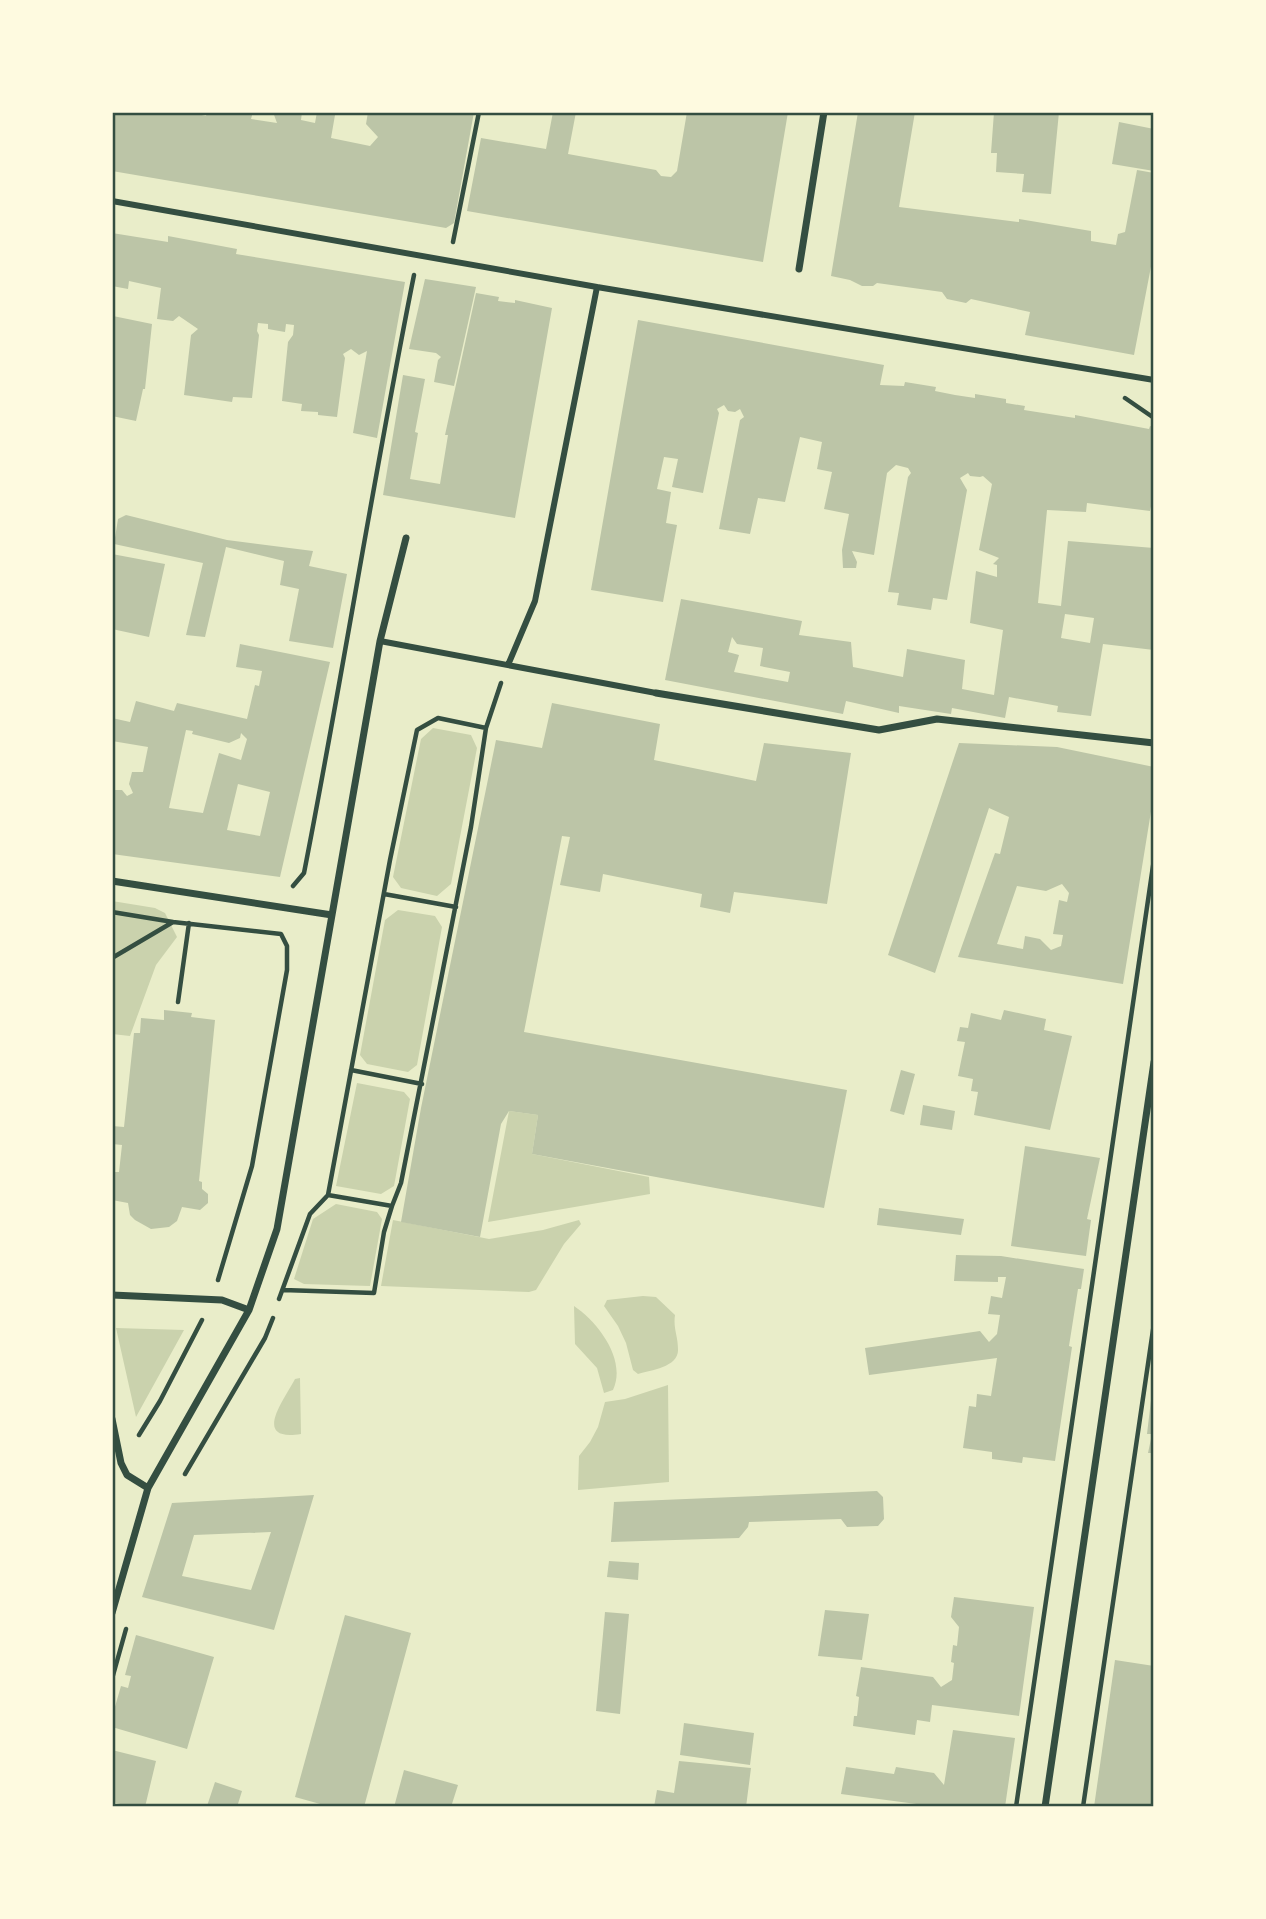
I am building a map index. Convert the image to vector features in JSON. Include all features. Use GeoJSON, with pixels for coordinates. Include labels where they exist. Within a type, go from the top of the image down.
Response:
{"type":"FeatureCollection","features":[{"type":"Feature","properties":{"kind":"street"},"geometry":{"type":"LineString","coordinates":[[799,269],[824,112]]}},
{"type":"Feature","properties":{"kind":"street"},"geometry":{"type":"LineString","coordinates":[[112,201],[1154,380]]}},
{"type":"Feature","properties":{"kind":"street"},"geometry":{"type":"LineString","coordinates":[[508,665],[536,601],[597,286]]}},
{"type":"Feature","properties":{"kind":"street"},"geometry":{"type":"LineString","coordinates":[[112,1613],[148,1488],[249,1310],[264,1270],[285,1190],[380,641],[406,538]]}},
{"type":"Feature","properties":{"kind":"street"},"geometry":{"type":"LineString","coordinates":[[380,641],[656,693],[878,730],[937,719],[1154,743]]}},
{"type":"Feature","properties":{"kind":"street"},"geometry":{"type":"LineString","coordinates":[[112,881],[332,915]]}},
{"type":"Feature","properties":{"kind":"street"},"geometry":{"type":"LineString","coordinates":[[1045,1807],[1154,1062]]}},
{"type":"Feature","properties":{"kind":"street"},"geometry":{"type":"LineString","coordinates":[[112,1295],[222,1300],[249,1310]]}},
{"type":"Feature","properties":{"kind":"street"},"geometry":{"type":"LineString","coordinates":[[112,1419],[121,1463],[127,1475],[148,1488]]}},
{"type":"Feature","properties":{"kind":"path"},"geometry":{"type":"LineString","coordinates":[[450,259],[479,112]]}},
{"type":"Feature","properties":{"kind":"path"},"geometry":{"type":"LineString","coordinates":[[292,887],[304,873],[418,254]]}},
{"type":"Feature","properties":{"kind":"path"},"geometry":{"type":"LineString","coordinates":[[283,1290],[374,1293],[384,1232],[401,1183],[422,1084],[486,728],[508,665]]}},
{"type":"Feature","properties":{"kind":"path"},"geometry":{"type":"LineString","coordinates":[[278,1302],[310,1214],[328,1195],[417,730],[438,718],[486,728]]}},
{"type":"Feature","properties":{"kind":"path"},"geometry":{"type":"LineString","coordinates":[[1016,1807],[1154,859]]}},
{"type":"Feature","properties":{"kind":"path"},"geometry":{"type":"LineString","coordinates":[[178,1002],[194,894]]}},
{"type":"Feature","properties":{"kind":"path"},"geometry":{"type":"LineString","coordinates":[[384,894],[456,906]]}},
{"type":"Feature","properties":{"kind":"path"},"geometry":{"type":"LineString","coordinates":[[112,912],[281,934],[287,946],[287,970],[252,1166],[212,1300],[160,1401],[121,1463]]}},
{"type":"Feature","properties":{"kind":"path"},"geometry":{"type":"LineString","coordinates":[[112,958],[173,922]]}},
{"type":"Feature","properties":{"kind":"path"},"geometry":{"type":"LineString","coordinates":[[351,1070],[422,1084]]}},
{"type":"Feature","properties":{"kind":"path"},"geometry":{"type":"LineString","coordinates":[[328,1195],[392,1206]]}},
{"type":"Feature","properties":{"kind":"path"},"geometry":{"type":"LineString","coordinates":[[184,1475],[265,1338],[274,1314]]}},
{"type":"Feature","properties":{"kind":"path"},"geometry":{"type":"LineString","coordinates":[[1083,1807],[1154,1324]]}},
{"type":"Feature","properties":{"kind":"path"},"geometry":{"type":"LineString","coordinates":[[112,1679],[127,1626]]}},
{"type":"Feature","properties":{"kind":"green space"},"geometry":{"type":"Polygon","coordinates":[[[433,728],[471,735],[477,748],[451,884],[437,896],[401,888],[393,877],[421,739],[433,728]]]}},
{"type":"Feature","properties":{"kind":"green space"},"geometry":{"type":"Polygon","coordinates":[[[112,901],[155,908],[165,913],[177,937],[156,965],[130,1036],[112,1034],[112,901]]]}},
{"type":"Feature","properties":{"kind":"green space"},"geometry":{"type":"Polygon","coordinates":[[[398,910],[435,916],[442,927],[417,1065],[408,1072],[367,1064],[360,1055],[385,920],[398,910]]]}},
{"type":"Feature","properties":{"kind":"green space"},"geometry":{"type":"Polygon","coordinates":[[[357,1083],[404,1092],[410,1099],[394,1186],[381,1194],[336,1186],[357,1083]]]}},
{"type":"Feature","properties":{"kind":"green space"},"geometry":{"type":"Polygon","coordinates":[[[509,1111],[538,1115],[532,1154],[649,1177],[650,1194],[488,1222],[509,1111]]]}},
{"type":"Feature","properties":{"kind":"green space"},"geometry":{"type":"Polygon","coordinates":[[[336,1204],[377,1212],[382,1219],[370,1286],[304,1284],[294,1279],[313,1219],[336,1204]]]}},
{"type":"Feature","properties":{"kind":"green space"},"geometry":{"type":"Polygon","coordinates":[[[393,1220],[489,1239],[543,1230],[579,1220],[581,1224],[564,1244],[536,1290],[529,1292],[381,1286],[393,1220]]]}},
{"type":"Feature","properties":{"kind":"green space"},"geometry":{"type":"Polygon","coordinates":[[[656,1297],[675,1315],[678,1349],[674,1360],[669,1364],[638,1374],[633,1370],[618,1326],[604,1306],[607,1300],[656,1297]]]}},
{"type":"Feature","properties":{"kind":"green space"},"geometry":{"type":"Polygon","coordinates":[[[574,1306],[592,1322],[608,1343],[616,1366],[613,1390],[604,1393],[597,1368],[575,1344],[574,1306]]]}},
{"type":"Feature","properties":{"kind":"green space"},"geometry":{"type":"Polygon","coordinates":[[[116,1328],[184,1330],[136,1417],[116,1328]]]}},
{"type":"Feature","properties":{"kind":"green space"},"geometry":{"type":"Polygon","coordinates":[[[300,1378],[301,1434],[286,1435],[277,1432],[274,1426],[275,1417],[295,1379],[300,1378]]]}},
{"type":"Feature","properties":{"kind":"green space"},"geometry":{"type":"Polygon","coordinates":[[[668,1385],[669,1482],[578,1490],[579,1456],[598,1427],[605,1402],[625,1399],[668,1385]]]}},
{"type":"Feature","properties":{"kind":"building"},"geometry":{"type":"Polygon","coordinates":[[[112,112],[189,112],[206,116],[207,113],[221,115],[221,112],[253,112],[251,119],[277,123],[273,112],[302,112],[301,120],[315,123],[317,112],[323,112],[335,115],[331,138],[370,146],[378,137],[366,124],[368,112],[474,112],[454,223],[446,228],[112,171],[112,112]]]}},
{"type":"Feature","properties":{"kind":"building"},"geometry":{"type":"Polygon","coordinates":[[[553,112],[576,112],[568,154],[656,170],[661,176],[671,177],[677,171],[687,112],[788,112],[763,262],[467,211],[481,138],[546,149],[553,112]]]}},
{"type":"Feature","properties":{"kind":"building"},"geometry":{"type":"Polygon","coordinates":[[[858,112],[915,112],[899,207],[1019,222],[1019,219],[1091,231],[1091,241],[1116,245],[1118,234],[1125,232],[1137,170],[1154,173],[1154,251],[1134,355],[1025,335],[1030,312],[971,299],[966,303],[947,299],[942,292],[877,283],[873,286],[862,286],[831,276],[858,112]]]}},
{"type":"Feature","properties":{"kind":"building"},"geometry":{"type":"Polygon","coordinates":[[[994,112],[1059,112],[1051,194],[1022,192],[1024,174],[996,172],[997,153],[991,153],[994,112]]]}},
{"type":"Feature","properties":{"kind":"building"},"geometry":{"type":"Polygon","coordinates":[[[1119,122],[1154,129],[1154,171],[1112,164],[1119,122]]]}},
{"type":"Feature","properties":{"kind":"building"},"geometry":{"type":"Polygon","coordinates":[[[112,233],[168,242],[168,236],[237,249],[236,254],[405,282],[377,438],[353,433],[367,351],[359,355],[351,349],[343,354],[345,358],[337,417],[301,411],[302,404],[282,401],[288,342],[293,335],[294,325],[286,324],[285,332],[268,329],[268,324],[258,323],[252,398],[233,397],[232,402],[184,395],[191,335],[198,329],[179,316],[173,321],[157,319],[161,288],[129,281],[128,289],[112,286],[112,233]]]}},
{"type":"Feature","properties":{"kind":"building"},"geometry":{"type":"Polygon","coordinates":[[[425,279],[476,287],[454,386],[434,382],[441,357],[436,353],[409,349],[425,279]]]}},
{"type":"Feature","properties":{"kind":"building"},"geometry":{"type":"Polygon","coordinates":[[[476,293],[499,297],[498,301],[515,303],[515,300],[552,308],[515,518],[383,495],[403,375],[425,379],[410,479],[440,484],[448,435],[445,435],[476,293]]]}},
{"type":"Feature","properties":{"kind":"building"},"geometry":{"type":"Polygon","coordinates":[[[113,316],[152,324],[145,389],[136,421],[112,416],[113,316]]]}},
{"type":"Feature","properties":{"kind":"building"},"geometry":{"type":"Polygon","coordinates":[[[638,320],[884,365],[880,385],[904,386],[905,382],[936,387],[935,391],[955,395],[975,398],[975,394],[1006,399],[1006,403],[1025,406],[1024,410],[1075,418],[1075,415],[1149,429],[1150,426],[1154,427],[1154,493],[1150,511],[1087,503],[1086,512],[1047,510],[1038,603],[1061,606],[1068,541],[1154,548],[1154,650],[1103,644],[1091,716],[1057,712],[1058,706],[1009,697],[1005,718],[952,708],[951,714],[899,706],[899,713],[846,701],[843,714],[665,680],[681,599],[802,621],[799,635],[851,642],[853,667],[903,677],[907,649],[965,660],[962,689],[994,695],[1003,630],[970,623],[976,571],[997,577],[997,565],[993,564],[999,558],[979,550],[992,484],[983,476],[970,476],[968,473],[960,478],[967,490],[947,600],[933,598],[931,610],[897,605],[899,593],[888,592],[908,477],[911,473],[908,468],[896,465],[887,473],[874,555],[852,551],[857,562],[856,568],[843,568],[842,550],[849,514],[824,509],[832,472],[817,469],[822,442],[800,437],[785,502],[758,498],[750,534],[719,529],[740,420],[744,417],[740,409],[735,412],[728,411],[724,405],[717,409],[719,413],[703,493],[672,487],[678,459],[664,457],[657,489],[671,492],[666,523],[677,525],[663,602],[591,590],[638,320]],[[1065,614],[1061,638],[1090,643],[1094,618],[1065,614]],[[732,637],[728,652],[739,655],[734,672],[788,682],[790,672],[760,666],[763,648],[737,644],[732,637]]]}},
{"type":"Feature","properties":{"kind":"building"},"geometry":{"type":"Polygon","coordinates":[[[126,515],[227,540],[313,551],[309,566],[347,574],[333,648],[289,641],[299,589],[280,585],[284,561],[226,547],[205,637],[186,635],[203,563],[114,544],[118,519],[126,515]]]}},
{"type":"Feature","properties":{"kind":"building"},"geometry":{"type":"Polygon","coordinates":[[[112,554],[165,564],[149,637],[112,629],[112,554]]]}},
{"type":"Feature","properties":{"kind":"building"},"geometry":{"type":"Polygon","coordinates":[[[240,644],[330,662],[280,877],[112,854],[112,790],[122,790],[127,796],[133,793],[129,784],[132,772],[143,772],[148,747],[112,741],[112,718],[130,722],[136,701],[174,711],[177,703],[247,719],[255,685],[259,686],[262,671],[236,667],[240,644]],[[186,730],[169,808],[203,813],[219,753],[241,760],[247,739],[241,733],[240,738],[229,743],[186,730]],[[238,784],[227,830],[260,836],[270,792],[238,784]]]}},
{"type":"Feature","properties":{"kind":"building"},"geometry":{"type":"Polygon","coordinates":[[[552,703],[660,724],[654,760],[756,781],[764,743],[851,753],[827,904],[734,892],[730,913],[700,907],[702,894],[603,874],[600,892],[560,885],[570,837],[562,836],[524,1032],[847,1090],[824,1208],[532,1154],[538,1115],[509,1111],[501,1124],[480,1237],[401,1222],[421,1108],[496,740],[542,748],[552,703]]]}},
{"type":"Feature","properties":{"kind":"building"},"geometry":{"type":"Polygon","coordinates":[[[959,743],[1057,747],[1154,767],[1154,793],[1123,984],[958,957],[995,853],[1000,854],[1009,817],[989,808],[935,973],[888,955],[959,743]],[[1062,884],[1046,891],[1017,886],[997,944],[1023,949],[1025,936],[1040,939],[1051,950],[1061,946],[1063,935],[1053,934],[1059,900],[1067,902],[1069,893],[1062,884]]]}},
{"type":"Feature","properties":{"kind":"building"},"geometry":{"type":"Polygon","coordinates":[[[164,1010],[192,1013],[191,1017],[215,1020],[199,1181],[208,1194],[208,1203],[200,1210],[182,1207],[177,1221],[169,1227],[151,1229],[130,1215],[128,1203],[112,1200],[112,1180],[114,1172],[119,1172],[122,1145],[112,1144],[112,1126],[124,1127],[134,1033],[140,1033],[141,1018],[164,1020],[164,1010]]]}},
{"type":"Feature","properties":{"kind":"building"},"geometry":{"type":"Polygon","coordinates":[[[1004,1010],[1046,1019],[1044,1030],[1072,1036],[1050,1130],[974,1115],[978,1092],[971,1091],[973,1079],[958,1076],[965,1042],[957,1041],[960,1027],[968,1028],[971,1013],[1001,1020],[1004,1010]]]}},
{"type":"Feature","properties":{"kind":"building"},"geometry":{"type":"Polygon","coordinates":[[[901,1070],[915,1074],[904,1115],[890,1111],[901,1070]]]}},
{"type":"Feature","properties":{"kind":"building"},"geometry":{"type":"Polygon","coordinates":[[[923,1105],[955,1111],[952,1130],[920,1125],[923,1105]]]}},
{"type":"Feature","properties":{"kind":"building"},"geometry":{"type":"Polygon","coordinates":[[[1025,1146],[1100,1158],[1087,1219],[1091,1220],[1086,1256],[1011,1246],[1025,1146]]]}},
{"type":"Feature","properties":{"kind":"building"},"geometry":{"type":"Polygon","coordinates":[[[879,1208],[964,1219],[961,1235],[877,1225],[879,1208]]]}},
{"type":"Feature","properties":{"kind":"building"},"geometry":{"type":"Polygon","coordinates":[[[956,1255],[1001,1256],[1084,1269],[1069,1346],[1072,1347],[1055,1461],[1023,1457],[1022,1463],[992,1459],[992,1452],[963,1448],[969,1406],[976,1407],[977,1394],[991,1396],[997,1358],[869,1375],[865,1348],[980,1331],[989,1342],[997,1334],[1000,1315],[988,1314],[991,1296],[1002,1298],[1006,1277],[998,1277],[998,1282],[954,1281],[956,1255]]]}},
{"type":"Feature","properties":{"kind":"building"},"geometry":{"type":"Polygon","coordinates":[[[1151,1400],[1154,1400],[1154,1453],[1148,1453],[1152,1434],[1147,1434],[1151,1400]]]}},
{"type":"Feature","properties":{"kind":"building"},"geometry":{"type":"Polygon","coordinates":[[[877,1491],[883,1497],[884,1519],[878,1526],[847,1527],[841,1519],[749,1522],[739,1538],[611,1542],[614,1502],[877,1491]]]}},
{"type":"Feature","properties":{"kind":"building"},"geometry":{"type":"Polygon","coordinates":[[[314,1495],[274,1630],[142,1597],[172,1503],[314,1495]],[[271,1532],[194,1535],[182,1576],[251,1590],[271,1532]]]}},
{"type":"Feature","properties":{"kind":"building"},"geometry":{"type":"Polygon","coordinates":[[[609,1561],[639,1563],[638,1580],[607,1577],[609,1561]]]}},
{"type":"Feature","properties":{"kind":"building"},"geometry":{"type":"Polygon","coordinates":[[[954,1597],[1034,1607],[1019,1716],[932,1705],[930,1722],[917,1720],[915,1735],[853,1726],[854,1716],[857,1716],[859,1697],[856,1696],[861,1667],[933,1677],[941,1687],[952,1680],[953,1645],[957,1646],[959,1627],[951,1617],[954,1597]]]}},
{"type":"Feature","properties":{"kind":"building"},"geometry":{"type":"Polygon","coordinates":[[[825,1610],[869,1614],[862,1660],[818,1656],[825,1610]]]}},
{"type":"Feature","properties":{"kind":"building"},"geometry":{"type":"Polygon","coordinates":[[[605,1612],[629,1614],[620,1714],[596,1711],[605,1612]]]}},
{"type":"Feature","properties":{"kind":"building"},"geometry":{"type":"Polygon","coordinates":[[[345,1615],[411,1633],[364,1807],[331,1807],[295,1797],[345,1615]]]}},
{"type":"Feature","properties":{"kind":"building"},"geometry":{"type":"Polygon","coordinates":[[[136,1635],[214,1657],[187,1749],[112,1727],[112,1717],[121,1686],[128,1688],[131,1676],[125,1675],[136,1635]]]}},
{"type":"Feature","properties":{"kind":"building"},"geometry":{"type":"Polygon","coordinates":[[[1115,1660],[1154,1666],[1154,1807],[1094,1807],[1115,1660]]]}},
{"type":"Feature","properties":{"kind":"building"},"geometry":{"type":"Polygon","coordinates":[[[684,1723],[754,1733],[750,1765],[680,1755],[684,1723]]]}},
{"type":"Feature","properties":{"kind":"building"},"geometry":{"type":"Polygon","coordinates":[[[953,1730],[1015,1738],[1005,1807],[939,1807],[841,1794],[846,1767],[894,1774],[896,1767],[934,1773],[944,1785],[953,1730]]]}},
{"type":"Feature","properties":{"kind":"building"},"geometry":{"type":"Polygon","coordinates":[[[112,1750],[156,1761],[145,1807],[112,1802],[112,1750]]]}},
{"type":"Feature","properties":{"kind":"building"},"geometry":{"type":"Polygon","coordinates":[[[679,1761],[751,1768],[746,1807],[654,1807],[657,1790],[674,1793],[679,1761]]]}},
{"type":"Feature","properties":{"kind":"building"},"geometry":{"type":"Polygon","coordinates":[[[404,1770],[458,1785],[451,1807],[394,1807],[404,1770]]]}},
{"type":"Feature","properties":{"kind":"building"},"geometry":{"type":"Polygon","coordinates":[[[215,1782],[242,1791],[237,1807],[207,1806],[215,1782]]]}}]}
